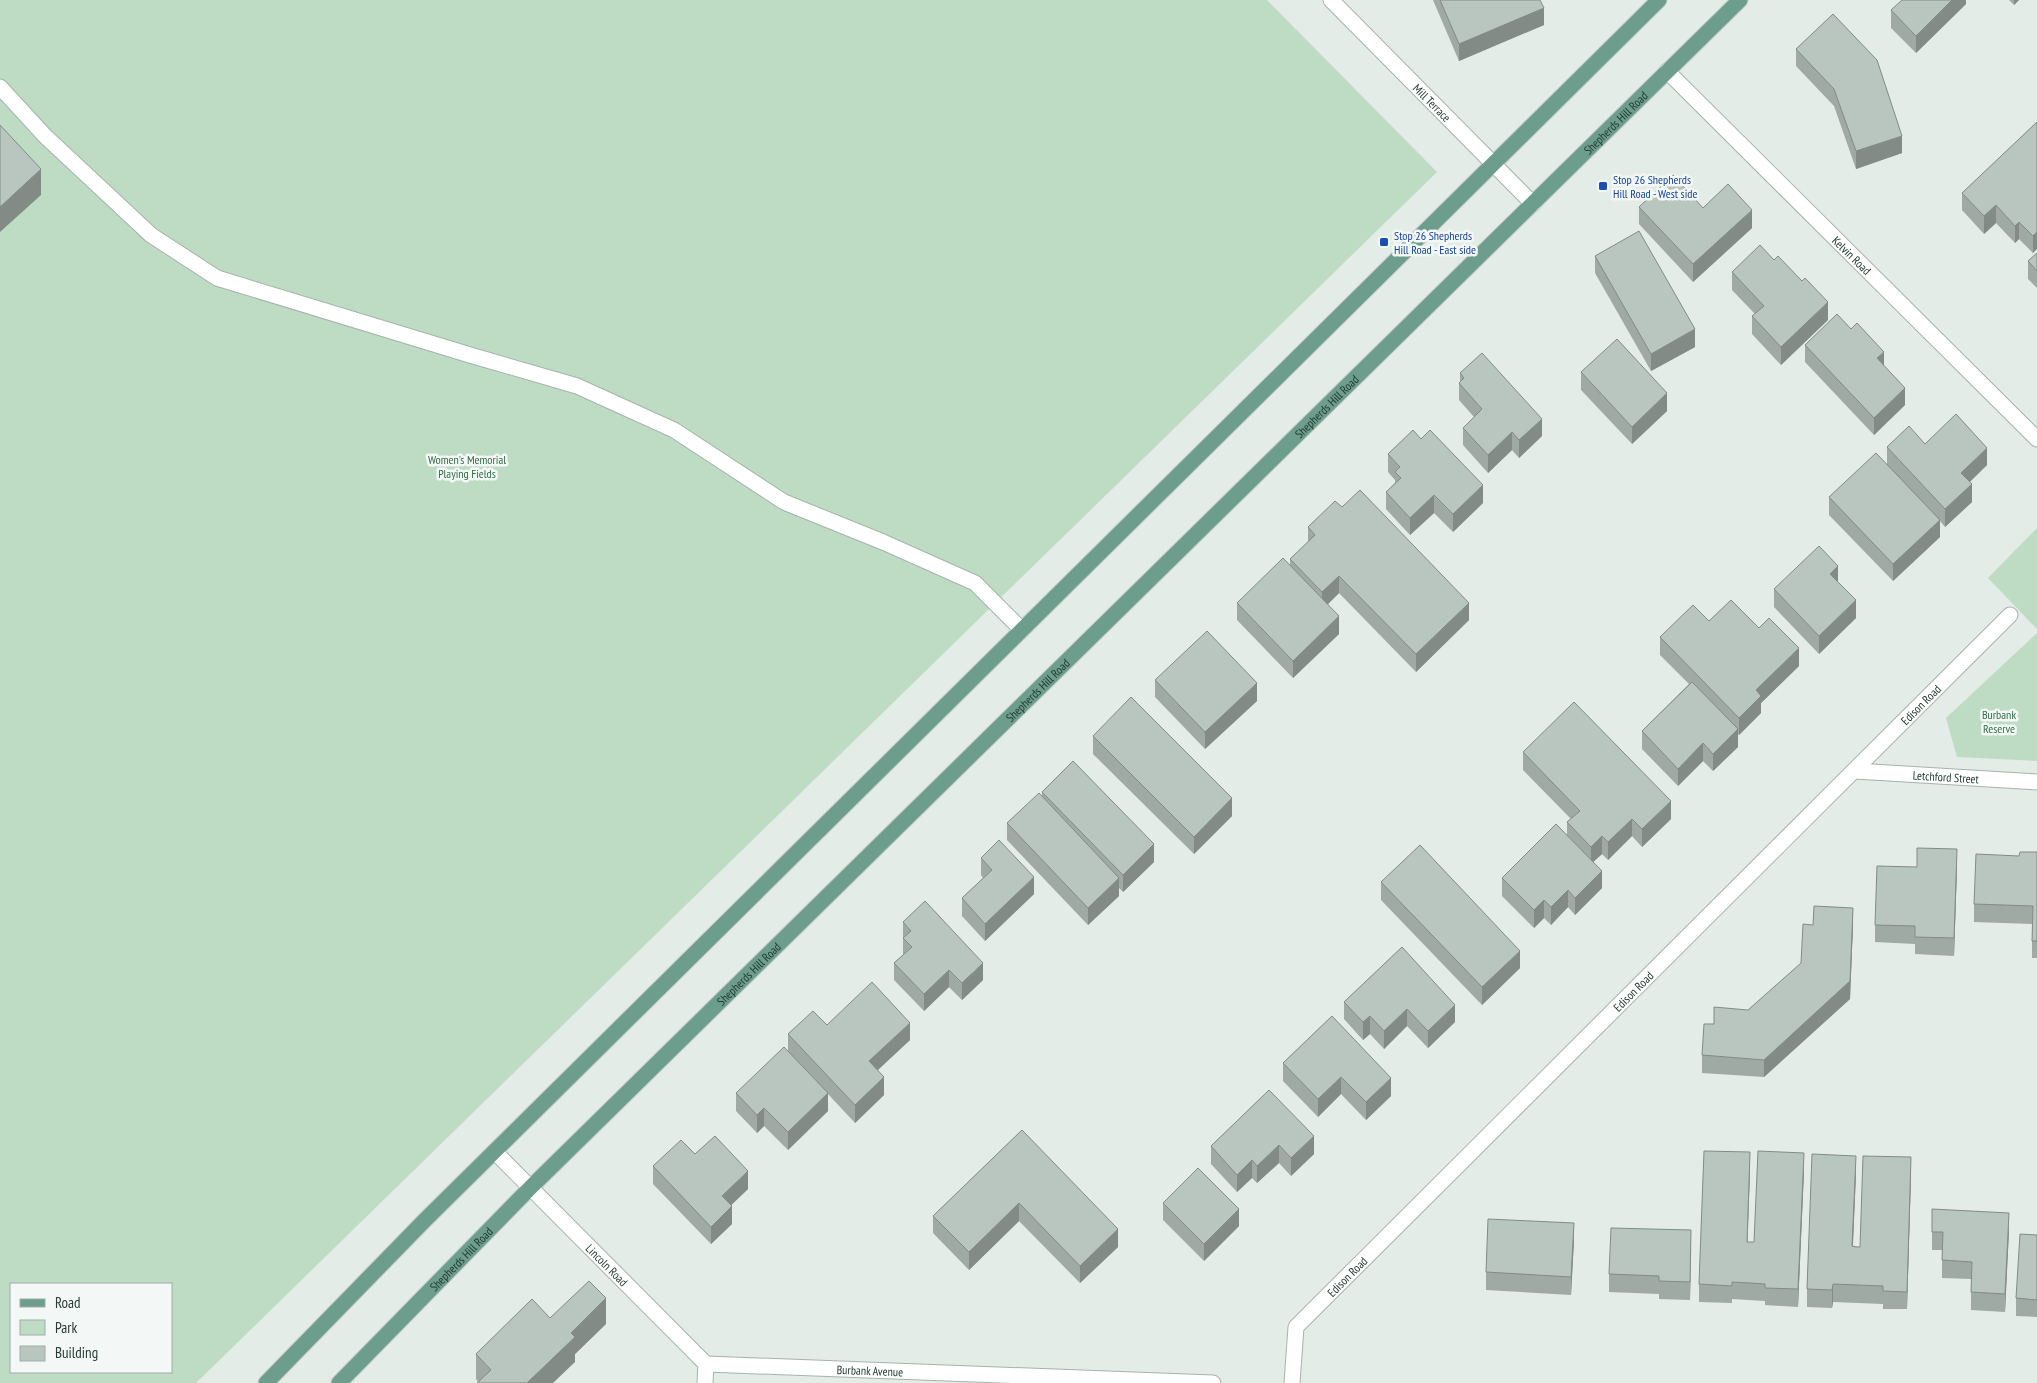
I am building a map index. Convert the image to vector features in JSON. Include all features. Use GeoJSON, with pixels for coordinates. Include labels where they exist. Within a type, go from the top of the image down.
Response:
{"type":"FeatureCollection","features":[{"type":"Feature","properties":{"kind":"main road"},"geometry":{"type":"LineString","coordinates":[[266,1383],[425,1220],[1659,0]]}},
{"type":"Feature","properties":{"kind":"main road","name":"Shepherds Hill Road"},"geometry":{"type":"LineString","coordinates":[[340,1383],[530,1188],[1740,0]]}},
{"type":"Feature","properties":{"kind":"street","name":"Mill Terrace"},"geometry":{"type":"LineString","coordinates":[[1331,0],[1532,204]]}},
{"type":"Feature","properties":{"kind":"street","name":"Kelvin Road"},"geometry":{"type":"LineString","coordinates":[[1667,71],[2037,439]]}},
{"type":"Feature","properties":{"kind":"street"},"geometry":{"type":"LineString","coordinates":[[0,87],[46,136],[151,235],[218,278],[452,350],[577,386],[674,430],[784,502],[883,542],[975,583],[1022,630]]}},
{"type":"Feature","properties":{"kind":"street","name":"Edison Road"},"geometry":{"type":"LineString","coordinates":[[1292,1383],[1296,1327],[2010,615]]}},
{"type":"Feature","properties":{"kind":"street","name":"Letchford Street"},"geometry":{"type":"LineString","coordinates":[[1855,771],[2037,782]]}},
{"type":"Feature","properties":{"kind":"street","name":"Lincoln Road"},"geometry":{"type":"LineString","coordinates":[[495,1152],[706,1364]]}},
{"type":"Feature","properties":{"kind":"street"},"geometry":{"type":"LineString","coordinates":[[705,1383],[706,1364]]}},
{"type":"Feature","properties":{"kind":"street","name":"Burbank Avenue"},"geometry":{"type":"LineString","coordinates":[[706,1364],[1213,1383]]}},
{"type":"Feature","properties":{"kind":"green space","name":"Women's Memorial Playing Fields"},"geometry":{"type":"Polygon","coordinates":[[[0,0],[1267,0],[1437,172],[196,1383],[0,1383],[0,0]]]}},
{"type":"Feature","properties":{"kind":"green space"},"geometry":{"type":"Polygon","coordinates":[[[2037,528],[2037,629],[1988,578],[2037,528]]]}},
{"type":"Feature","properties":{"kind":"green space","name":"Burbank Reserve"},"geometry":{"type":"Polygon","coordinates":[[[2037,633],[2037,761],[1957,757],[1946,718],[2037,633]]]}},
{"type":"Feature","properties":{"kind":"building"},"geometry":{"type":"Polygon","coordinates":[[[1440,0],[1540,0],[1544,8],[1459,44],[1440,0]]]}},
{"type":"Feature","properties":{"kind":"building"},"geometry":{"type":"Polygon","coordinates":[[[1902,0],[1952,0],[1916,36],[1891,10],[1902,0]]]}},
{"type":"Feature","properties":{"kind":"building"},"geometry":{"type":"Polygon","coordinates":[[[1833,14],[1877,60],[1902,136],[1856,151],[1834,89],[1796,49],[1833,14]]]}},
{"type":"Feature","properties":{"kind":"building"},"geometry":{"type":"Polygon","coordinates":[[[2037,122],[2037,232],[2033,236],[2019,222],[2015,226],[1996,205],[1984,216],[1962,193],[2037,122]]]}},
{"type":"Feature","properties":{"kind":"building"},"geometry":{"type":"Polygon","coordinates":[[[0,125],[41,169],[0,207],[0,125]]]}},
{"type":"Feature","properties":{"kind":"building"},"geometry":{"type":"Polygon","coordinates":[[[1673,175],[1703,208],[1728,184],[1752,210],[1693,264],[1639,207],[1673,175]]]}},
{"type":"Feature","properties":{"kind":"building"},"geometry":{"type":"Polygon","coordinates":[[[1639,231],[1695,329],[1651,354],[1595,256],[1639,231]]]}},
{"type":"Feature","properties":{"kind":"building"},"geometry":{"type":"Polygon","coordinates":[[[1760,245],[1774,260],[1778,256],[1802,281],[1805,278],[1828,302],[1781,347],[1752,316],[1764,306],[1732,272],[1760,245]]]}},
{"type":"Feature","properties":{"kind":"building"},"geometry":{"type":"Polygon","coordinates":[[[2037,253],[2037,271],[2028,261],[2037,253]]]}},
{"type":"Feature","properties":{"kind":"building"},"geometry":{"type":"Polygon","coordinates":[[[1837,314],[1851,329],[1857,323],[1884,352],[1877,358],[1905,388],[1874,418],[1805,345],[1837,314]]]}},
{"type":"Feature","properties":{"kind":"building"},"geometry":{"type":"Polygon","coordinates":[[[1617,339],[1667,393],[1632,427],[1581,372],[1617,339]]]}},
{"type":"Feature","properties":{"kind":"building"},"geometry":{"type":"Polygon","coordinates":[[[1482,353],[1542,419],[1519,440],[1512,432],[1488,455],[1463,428],[1482,409],[1459,383],[1464,378],[1460,373],[1482,353]]]}},
{"type":"Feature","properties":{"kind":"building"},"geometry":{"type":"Polygon","coordinates":[[[1956,414],[1987,448],[1961,473],[1972,484],[1945,509],[1887,447],[1909,426],[1925,444],[1956,414]]]}},
{"type":"Feature","properties":{"kind":"building"},"geometry":{"type":"Polygon","coordinates":[[[1413,430],[1421,439],[1430,430],[1483,485],[1453,514],[1434,495],[1410,518],[1386,492],[1401,478],[1395,472],[1400,467],[1388,454],[1413,430]]]}},
{"type":"Feature","properties":{"kind":"building"},"geometry":{"type":"Polygon","coordinates":[[[1876,453],[1940,520],[1893,564],[1829,497],[1876,453]]]}},
{"type":"Feature","properties":{"kind":"building"},"geometry":{"type":"Polygon","coordinates":[[[1360,490],[1469,603],[1416,654],[1339,576],[1322,592],[1290,559],[1315,535],[1308,527],[1335,501],[1342,507],[1360,490]]]}},
{"type":"Feature","properties":{"kind":"building"},"geometry":{"type":"Polygon","coordinates":[[[1819,546],[1838,566],[1830,574],[1856,600],[1819,636],[1774,589],[1819,546]]]}},
{"type":"Feature","properties":{"kind":"building"},"geometry":{"type":"Polygon","coordinates":[[[1283,558],[1339,616],[1293,661],[1237,603],[1283,558]]]}},
{"type":"Feature","properties":{"kind":"building"},"geometry":{"type":"Polygon","coordinates":[[[1731,600],[1759,628],[1769,618],[1799,648],[1756,690],[1761,696],[1739,718],[1660,637],[1693,605],[1709,621],[1731,600]]]}},
{"type":"Feature","properties":{"kind":"building"},"geometry":{"type":"Polygon","coordinates":[[[1207,631],[1257,683],[1205,732],[1155,680],[1207,631]]]}},
{"type":"Feature","properties":{"kind":"building"},"geometry":{"type":"Polygon","coordinates":[[[1692,682],[1738,729],[1713,754],[1703,743],[1678,769],[1642,731],[1692,682]]]}},
{"type":"Feature","properties":{"kind":"building"},"geometry":{"type":"Polygon","coordinates":[[[1131,697],[1232,798],[1194,837],[1093,736],[1131,697]]]}},
{"type":"Feature","properties":{"kind":"building"},"geometry":{"type":"Polygon","coordinates":[[[1574,702],[1671,801],[1642,829],[1632,819],[1608,842],[1602,836],[1591,847],[1567,822],[1580,811],[1523,752],[1574,702]]]}},
{"type":"Feature","properties":{"kind":"building"},"geometry":{"type":"Polygon","coordinates":[[[1073,761],[1154,844],[1123,875],[1042,792],[1073,761]]]}},
{"type":"Feature","properties":{"kind":"building"},"geometry":{"type":"Polygon","coordinates":[[[1039,793],[1119,878],[1088,908],[1007,823],[1039,793]]]}},
{"type":"Feature","properties":{"kind":"building"},"geometry":{"type":"Polygon","coordinates":[[[1556,824],[1602,871],[1575,898],[1568,890],[1551,907],[1544,900],[1534,910],[1502,878],[1556,824]]]}},
{"type":"Feature","properties":{"kind":"building"},"geometry":{"type":"Polygon","coordinates":[[[999,840],[1034,877],[985,924],[962,898],[992,870],[981,858],[999,840]]]}},
{"type":"Feature","properties":{"kind":"building"},"geometry":{"type":"Polygon","coordinates":[[[1420,845],[1520,951],[1482,987],[1381,882],[1420,845]]]}},
{"type":"Feature","properties":{"kind":"building"},"geometry":{"type":"Polygon","coordinates":[[[1917,848],[1957,849],[1954,938],[1915,937],[1915,926],[1875,925],[1877,866],[1917,867],[1917,848]]]}},
{"type":"Feature","properties":{"kind":"building"},"geometry":{"type":"Polygon","coordinates":[[[2020,852],[2037,852],[2037,941],[2032,941],[2033,906],[1974,904],[1976,854],[2019,856],[2020,852]]]}},
{"type":"Feature","properties":{"kind":"building"},"geometry":{"type":"Polygon","coordinates":[[[925,901],[983,963],[962,983],[949,970],[924,994],[894,963],[912,947],[903,938],[911,931],[903,922],[925,901]]]}},
{"type":"Feature","properties":{"kind":"building"},"geometry":{"type":"Polygon","coordinates":[[[1814,906],[1853,908],[1850,981],[1764,1060],[1702,1055],[1704,1024],[1714,1024],[1714,1007],[1748,1010],[1801,963],[1803,924],[1813,925],[1814,906]]]}},
{"type":"Feature","properties":{"kind":"building"},"geometry":{"type":"Polygon","coordinates":[[[1402,947],[1455,1005],[1428,1031],[1407,1009],[1384,1031],[1370,1016],[1363,1022],[1344,1002],[1402,947]]]}},
{"type":"Feature","properties":{"kind":"building"},"geometry":{"type":"Polygon","coordinates":[[[872,982],[910,1023],[869,1061],[884,1077],[855,1105],[788,1034],[813,1011],[827,1025],[872,982]]]}},
{"type":"Feature","properties":{"kind":"building"},"geometry":{"type":"Polygon","coordinates":[[[1332,1016],[1391,1078],[1366,1102],[1341,1077],[1318,1099],[1283,1063],[1332,1016]]]}},
{"type":"Feature","properties":{"kind":"building"},"geometry":{"type":"Polygon","coordinates":[[[784,1047],[828,1093],[788,1132],[764,1108],[757,1115],[736,1093],[784,1047]]]}},
{"type":"Feature","properties":{"kind":"building"},"geometry":{"type":"Polygon","coordinates":[[[1269,1090],[1314,1136],[1291,1158],[1279,1145],[1257,1166],[1252,1160],[1237,1175],[1211,1146],[1269,1090]]]}},
{"type":"Feature","properties":{"kind":"building"},"geometry":{"type":"Polygon","coordinates":[[[1022,1130],[1118,1229],[1080,1266],[1019,1203],[969,1252],[933,1216],[1022,1130]]]}},
{"type":"Feature","properties":{"kind":"building"},"geometry":{"type":"Polygon","coordinates":[[[715,1136],[748,1171],[722,1196],[732,1206],[711,1227],[653,1166],[681,1140],[695,1154],[715,1136]]]}},
{"type":"Feature","properties":{"kind":"building"},"geometry":{"type":"Polygon","coordinates":[[[1704,1151],[1750,1152],[1747,1242],[1754,1242],[1758,1151],[1804,1153],[1798,1289],[1765,1288],[1765,1284],[1732,1282],[1732,1286],[1699,1284],[1704,1151]]]}},
{"type":"Feature","properties":{"kind":"building"},"geometry":{"type":"Polygon","coordinates":[[[1812,1154],[1856,1156],[1852,1246],[1856,1247],[1860,1247],[1863,1156],[1911,1157],[1907,1292],[1883,1291],[1883,1286],[1833,1284],[1832,1290],[1807,1289],[1812,1154]]]}},
{"type":"Feature","properties":{"kind":"building"},"geometry":{"type":"Polygon","coordinates":[[[1198,1168],[1239,1209],[1204,1244],[1163,1203],[1198,1168]]]}},
{"type":"Feature","properties":{"kind":"building"},"geometry":{"type":"Polygon","coordinates":[[[1932,1209],[2009,1213],[2005,1294],[1971,1292],[1972,1262],[1942,1260],[1943,1232],[1932,1232],[1932,1209]]]}},
{"type":"Feature","properties":{"kind":"building"},"geometry":{"type":"Polygon","coordinates":[[[1488,1219],[1574,1223],[1571,1277],[1486,1272],[1488,1219]]]}},
{"type":"Feature","properties":{"kind":"building"},"geometry":{"type":"Polygon","coordinates":[[[1611,1228],[1691,1230],[1690,1282],[1659,1281],[1659,1276],[1609,1274],[1611,1228]]]}},
{"type":"Feature","properties":{"kind":"building"},"geometry":{"type":"Polygon","coordinates":[[[2020,1234],[2037,1235],[2037,1300],[2016,1298],[2020,1234]]]}},
{"type":"Feature","properties":{"kind":"building"},"geometry":{"type":"Polygon","coordinates":[[[589,1281],[606,1298],[571,1333],[575,1337],[527,1383],[477,1383],[491,1370],[476,1354],[532,1299],[550,1318],[589,1281]]]}},
{"type":"Feature","properties":{"kind":"place","name":"Stop 26 Shepherds Hill Road - West side"},"geometry":{"type":"Point","coordinates":[1603,186]}},
{"type":"Feature","properties":{"kind":"place","name":"Stop 26 Shepherds Hill Road - East side"},"geometry":{"type":"Point","coordinates":[1384,242]}}]}
